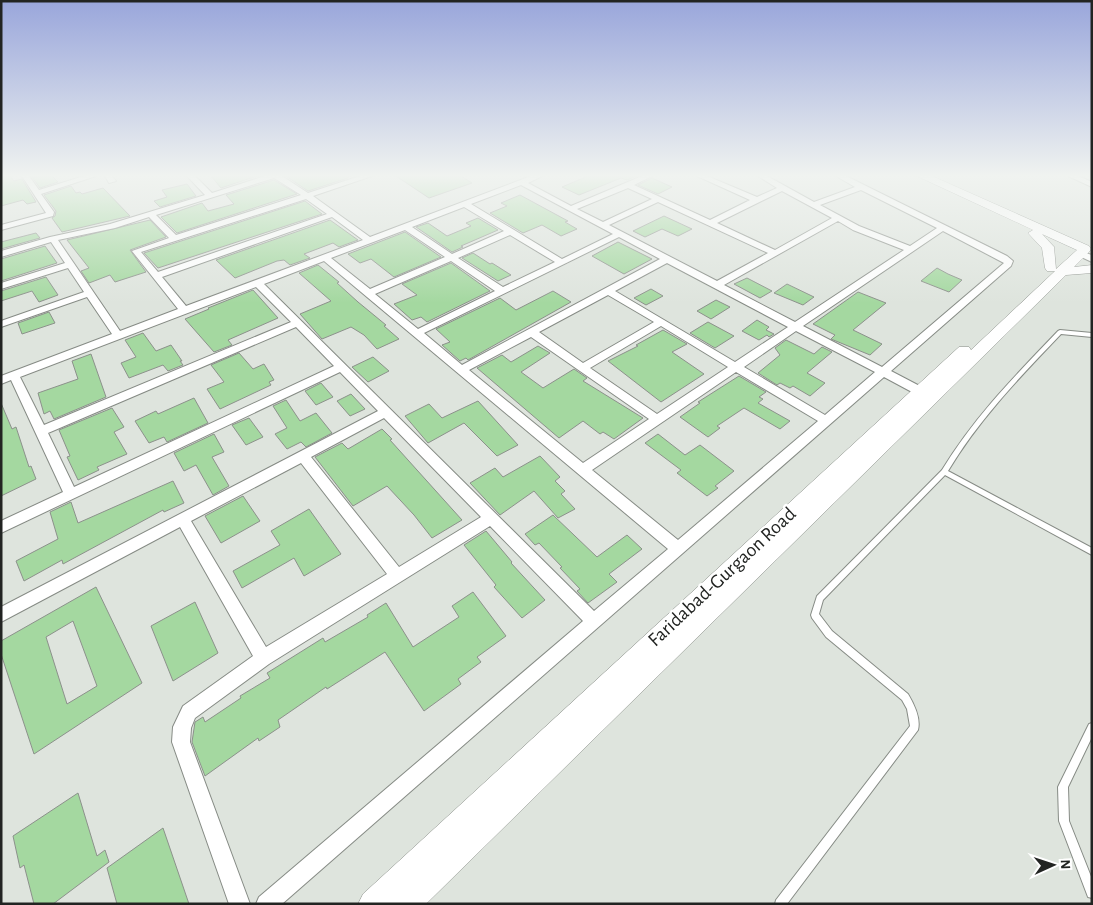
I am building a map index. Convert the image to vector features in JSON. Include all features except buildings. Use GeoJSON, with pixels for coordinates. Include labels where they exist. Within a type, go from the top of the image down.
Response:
{"type":"FeatureCollection","features":[{"type":"Feature","properties":{"kind":"main road"},"geometry":{"type":"LineString","coordinates":[[1002,218],[1085,253]]}},
{"type":"Feature","properties":{"kind":"main road"},"geometry":{"type":"LineString","coordinates":[[1011,218],[1085,253]]}},
{"type":"Feature","properties":{"kind":"main road"},"geometry":{"type":"LineString","coordinates":[[1034,233],[1048,247],[1058,269]]}},
{"type":"Feature","properties":{"kind":"main road","name":"Faridabad-Gurgaon Road"},"geometry":{"type":"LineString","coordinates":[[405,904],[926,395],[1058,269],[1085,253]]}},
{"type":"Feature","properties":{"kind":"main road","name":"Faridabad-Gurgaon Road"},"geometry":{"type":"LineString","coordinates":[[373,904],[926,395]]}},
{"type":"Feature","properties":{"kind":"street"},"geometry":{"type":"LineString","coordinates":[[1,228],[35,218]]}},
{"type":"Feature","properties":{"kind":"street"},"geometry":{"type":"LineString","coordinates":[[1,254],[52,239],[112,226],[137,218]]}},
{"type":"Feature","properties":{"kind":"street"},"geometry":{"type":"LineString","coordinates":[[155,218],[174,238]]}},
{"type":"Feature","properties":{"kind":"street"},"geometry":{"type":"LineString","coordinates":[[184,311],[136,251],[235,218]]}},
{"type":"Feature","properties":{"kind":"street"},"geometry":{"type":"LineString","coordinates":[[156,276],[321,218]]}},
{"type":"Feature","properties":{"kind":"street"},"geometry":{"type":"LineString","coordinates":[[339,218],[370,240]]}},
{"type":"Feature","properties":{"kind":"street"},"geometry":{"type":"LineString","coordinates":[[1,380],[428,218]]}},
{"type":"Feature","properties":{"kind":"street"},"geometry":{"type":"LineString","coordinates":[[488,218],[561,262]]}},
{"type":"Feature","properties":{"kind":"street"},"geometry":{"type":"LineString","coordinates":[[590,218],[926,395]]}},
{"type":"Feature","properties":{"kind":"street"},"geometry":{"type":"LineString","coordinates":[[603,225],[617,218]]}},
{"type":"Feature","properties":{"kind":"street"},"geometry":{"type":"LineString","coordinates":[[700,218],[775,253]]}},
{"type":"Feature","properties":{"kind":"street"},"geometry":{"type":"LineString","coordinates":[[710,223],[720,218]]}},
{"type":"Feature","properties":{"kind":"street"},"geometry":{"type":"LineString","coordinates":[[838,218],[856,228],[910,249]]}},
{"type":"Feature","properties":{"kind":"street"},"geometry":{"type":"LineString","coordinates":[[716,285],[838,218]]}},
{"type":"Feature","properties":{"kind":"street"},"geometry":{"type":"LineString","coordinates":[[266,904],[1008,264],[1009,261],[1004,258],[922,218]]}},
{"type":"Feature","properties":{"kind":"street"},"geometry":{"type":"LineString","coordinates":[[406,227],[502,292]]}},
{"type":"Feature","properties":{"kind":"street"},"geometry":{"type":"LineString","coordinates":[[582,470],[942,228]]}},
{"type":"Feature","properties":{"kind":"street"},"geometry":{"type":"LineString","coordinates":[[368,293],[510,232]]}},
{"type":"Feature","properties":{"kind":"street"},"geometry":{"type":"LineString","coordinates":[[417,334],[619,234]]}},
{"type":"Feature","properties":{"kind":"street"},"geometry":{"type":"LineString","coordinates":[[52,239],[118,336]]}},
{"type":"Feature","properties":{"kind":"street"},"geometry":{"type":"LineString","coordinates":[[325,257],[678,549]]}},
{"type":"Feature","properties":{"kind":"street"},"geometry":{"type":"LineString","coordinates":[[461,370],[667,259]]}},
{"type":"Feature","properties":{"kind":"street"},"geometry":{"type":"LineString","coordinates":[[1,286],[70,264]]}},
{"type":"Feature","properties":{"kind":"street"},"geometry":{"type":"LineString","coordinates":[[258,283],[594,622]]}},
{"type":"Feature","properties":{"kind":"street"},"geometry":{"type":"LineString","coordinates":[[609,290],[827,421]]}},
{"type":"Feature","properties":{"kind":"street"},"geometry":{"type":"LineString","coordinates":[[1,324],[89,293]]}},
{"type":"Feature","properties":{"kind":"street"},"geometry":{"type":"LineString","coordinates":[[582,368],[661,322]]}},
{"type":"Feature","properties":{"kind":"street"},"geometry":{"type":"LineString","coordinates":[[40,431],[298,323]]}},
{"type":"Feature","properties":{"kind":"street"},"geometry":{"type":"LineString","coordinates":[[530,332],[658,420]]}},
{"type":"Feature","properties":{"kind":"street"},"geometry":{"type":"LineString","coordinates":[[1,527],[341,366]]}},
{"type":"Feature","properties":{"kind":"street"},"geometry":{"type":"LineString","coordinates":[[14,375],[70,494]]}},
{"type":"Feature","properties":{"kind":"street"},"geometry":{"type":"LineString","coordinates":[[1,615],[386,412]]}},
{"type":"Feature","properties":{"kind":"street"},"geometry":{"type":"LineString","coordinates":[[303,456],[397,576]]}},
{"type":"Feature","properties":{"kind":"street"},"geometry":{"type":"LineString","coordinates":[[240,904],[181,742],[182,727],[189,712],[263,658],[491,518]]}},
{"type":"Feature","properties":{"kind":"street"},"geometry":{"type":"LineString","coordinates":[[183,519],[263,658]]}},
{"type":"Feature","properties":{"kind":"lane"},"geometry":{"type":"LineString","coordinates":[[780,904],[915,727],[911,708],[905,698],[829,634],[815,615],[820,598],[944,472],[956,452],[991,404],[1060,332],[1092,336]]}},
{"type":"Feature","properties":{"kind":"lane"},"geometry":{"type":"LineString","coordinates":[[944,472],[1092,552]]}},
{"type":"Feature","properties":{"kind":"lane"},"geometry":{"type":"LineString","coordinates":[[1092,727],[1063,787],[1064,821],[1092,893]]}}]}
